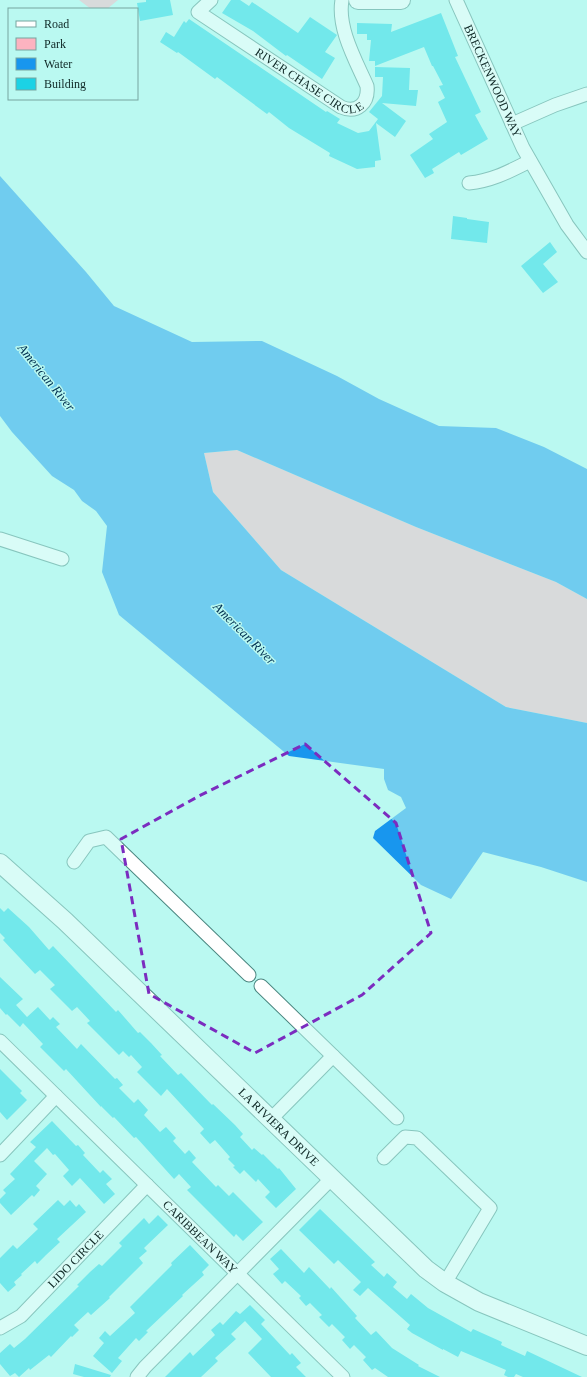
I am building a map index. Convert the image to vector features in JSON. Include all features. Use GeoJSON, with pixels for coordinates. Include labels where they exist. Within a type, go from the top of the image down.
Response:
{"type":"FeatureCollection","features":[{"type":"Feature","properties":{"kind":"street","name":"RIVER CHASE CIRCLE"},"geometry":{"type":"LineString","coordinates":[[211,0],[198,12],[341,107],[351,110],[360,107],[365,102],[368,93],[343,28],[341,15],[342,0]]}},
{"type":"Feature","properties":{"kind":"street"},"geometry":{"type":"LineString","coordinates":[[358,0],[401,0]]}},
{"type":"Feature","properties":{"kind":"street","name":"BRECKENWOOD WAY"},"geometry":{"type":"LineString","coordinates":[[456,0],[530,161],[567,225],[587,252]]}},
{"type":"Feature","properties":{"kind":"street"},"geometry":{"type":"LineString","coordinates":[[512,124],[555,105],[587,94]]}},
{"type":"Feature","properties":{"kind":"street"},"geometry":{"type":"LineString","coordinates":[[469,183],[490,180],[506,174],[530,161]]}},
{"type":"Feature","properties":{"kind":"street"},"geometry":{"type":"LineString","coordinates":[[0,539],[62,559]]}},
{"type":"Feature","properties":{"kind":"street"},"geometry":{"type":"LineString","coordinates":[[74,862],[89,841],[106,837],[249,975]]}},
{"type":"Feature","properties":{"kind":"street","name":"LA RIVIERA DRIVE"},"geometry":{"type":"LineString","coordinates":[[0,863],[65,921],[426,1269],[445,1283],[479,1302],[587,1346]]}},
{"type":"Feature","properties":{"kind":"street"},"geometry":{"type":"LineString","coordinates":[[261,986],[397,1118]]}},
{"type":"Feature","properties":{"kind":"street","name":"CARIBBEAN WAY"},"geometry":{"type":"LineString","coordinates":[[0,1041],[343,1377]]}},
{"type":"Feature","properties":{"kind":"street"},"geometry":{"type":"LineString","coordinates":[[271,1119],[333,1056]]}},
{"type":"Feature","properties":{"kind":"street"},"geometry":{"type":"LineString","coordinates":[[0,1155],[56,1096]]}},
{"type":"Feature","properties":{"kind":"street"},"geometry":{"type":"LineString","coordinates":[[384,1158],[405,1138],[417,1138],[490,1208],[445,1283]]}},
{"type":"Feature","properties":{"kind":"street"},"geometry":{"type":"LineString","coordinates":[[137,1377],[332,1178]]}},
{"type":"Feature","properties":{"kind":"street","name":"LIDO CIRCLE"},"geometry":{"type":"LineString","coordinates":[[0,1328],[21,1316],[147,1185]]}},
{"type":"Feature","properties":{"kind":"highlighted area"},"geometry":{"type":"Polygon","coordinates":[[[305,744],[396,823],[431,933],[362,995],[255,1053],[149,994],[121,839],[199,796],[305,744]]]}},
{"type":"Feature","properties":{"kind":"green space"},"geometry":{"type":"Polygon","coordinates":[[[79,0],[118,0],[108,8],[90,8],[79,0]]]}},
{"type":"Feature","properties":{"kind":"green space"},"geometry":{"type":"Polygon","coordinates":[[[237,450],[416,527],[556,582],[587,599],[587,723],[506,707],[281,570],[213,492],[204,453],[237,450]]]}},
{"type":"Feature","properties":{"kind":"water","name":"American River"},"geometry":{"type":"Polygon","coordinates":[[[0,176],[86,272],[114,306],[192,342],[262,341],[337,376],[379,399],[439,426],[496,428],[544,447],[587,469],[587,599],[556,582],[416,527],[237,450],[204,453],[213,492],[281,570],[506,707],[587,723],[587,882],[541,867],[483,852],[451,899],[421,885],[373,838],[375,831],[406,808],[401,797],[388,790],[384,779],[384,769],[289,756],[119,615],[102,572],[107,526],[96,511],[82,501],[74,490],[52,476],[12,432],[0,416],[0,176]]]}},
{"type":"Feature","properties":{"kind":"building"},"geometry":{"type":"Polygon","coordinates":[[[146,0],[170,0],[173,15],[140,21],[137,3],[146,2],[146,0]]]}},
{"type":"Feature","properties":{"kind":"building"},"geometry":{"type":"Polygon","coordinates":[[[231,0],[240,0],[249,6],[252,2],[298,33],[310,17],[337,35],[325,52],[335,58],[322,79],[287,55],[286,56],[253,31],[222,13],[231,0]]]}},
{"type":"Feature","properties":{"kind":"building"},"geometry":{"type":"Polygon","coordinates":[[[441,13],[458,56],[455,57],[481,112],[475,115],[488,139],[461,155],[459,152],[432,169],[434,173],[425,178],[410,155],[433,139],[429,134],[447,122],[438,102],[445,98],[439,86],[443,85],[432,66],[424,47],[375,66],[375,61],[369,61],[371,40],[367,40],[367,34],[357,34],[357,23],[392,24],[391,32],[441,13]]]}},
{"type":"Feature","properties":{"kind":"building"},"geometry":{"type":"Polygon","coordinates":[[[189,19],[326,112],[327,111],[340,119],[337,123],[358,133],[369,131],[378,119],[369,112],[382,96],[383,77],[375,77],[375,67],[410,68],[409,90],[418,90],[416,106],[382,103],[406,121],[395,137],[376,123],[381,160],[375,161],[375,167],[357,169],[329,156],[330,153],[289,128],[269,112],[267,114],[217,77],[215,79],[178,52],[177,53],[160,42],[166,32],[174,37],[184,21],[186,23],[189,19]]]}},
{"type":"Feature","properties":{"kind":"building"},"geometry":{"type":"Polygon","coordinates":[[[453,216],[489,222],[487,243],[451,239],[453,216]]]}},
{"type":"Feature","properties":{"kind":"building"},"geometry":{"type":"Polygon","coordinates":[[[550,242],[557,252],[543,264],[558,282],[543,293],[521,266],[550,242]]]}},
{"type":"Feature","properties":{"kind":"building"},"geometry":{"type":"Polygon","coordinates":[[[0,908],[4,912],[8,908],[29,927],[49,950],[53,946],[116,1012],[118,1010],[138,1033],[140,1032],[151,1043],[162,1055],[160,1056],[178,1075],[181,1073],[212,1105],[213,1104],[235,1125],[243,1134],[240,1137],[252,1150],[254,1148],[262,1155],[263,1154],[278,1169],[279,1168],[296,1189],[276,1208],[265,1197],[270,1192],[258,1179],[256,1182],[244,1170],[240,1174],[228,1159],[230,1157],[215,1140],[210,1144],[200,1133],[204,1129],[167,1089],[161,1096],[137,1072],[142,1067],[131,1055],[129,1057],[123,1051],[119,1055],[87,1023],[90,1021],[77,1007],[72,1011],[50,989],[55,985],[40,970],[35,974],[3,940],[5,938],[0,933],[0,908]]]}},
{"type":"Feature","properties":{"kind":"building"},"geometry":{"type":"Polygon","coordinates":[[[0,977],[23,999],[16,1005],[27,1017],[38,1007],[50,1020],[53,1017],[60,1024],[56,1027],[77,1049],[81,1044],[115,1079],[117,1078],[123,1085],[119,1088],[134,1103],[138,1099],[148,1110],[144,1115],[160,1132],[166,1127],[176,1138],[173,1141],[185,1154],[189,1150],[196,1158],[192,1162],[216,1187],[218,1185],[229,1196],[233,1192],[263,1222],[243,1241],[236,1234],[234,1237],[187,1190],[191,1187],[179,1174],[174,1179],[136,1137],[134,1138],[114,1117],[113,1118],[101,1107],[66,1069],[64,1071],[40,1047],[43,1044],[23,1023],[20,1027],[7,1014],[6,1015],[0,1008],[0,977]]]}},
{"type":"Feature","properties":{"kind":"building"},"geometry":{"type":"Polygon","coordinates":[[[0,1069],[22,1091],[20,1093],[27,1100],[7,1120],[0,1112],[0,1069]]]}},
{"type":"Feature","properties":{"kind":"building"},"geometry":{"type":"Polygon","coordinates":[[[52,1121],[76,1146],[78,1145],[85,1153],[83,1155],[100,1173],[103,1170],[112,1179],[106,1184],[115,1194],[104,1204],[80,1178],[72,1186],[63,1176],[69,1170],[55,1154],[53,1155],[47,1148],[34,1161],[47,1174],[36,1186],[40,1190],[34,1197],[32,1195],[11,1215],[0,1203],[0,1199],[6,1193],[3,1190],[15,1179],[10,1174],[36,1147],[30,1142],[52,1121]]]}},
{"type":"Feature","properties":{"kind":"building"},"geometry":{"type":"Polygon","coordinates":[[[58,1200],[64,1206],[70,1200],[76,1207],[79,1204],[86,1212],[57,1239],[60,1242],[37,1264],[35,1261],[21,1274],[22,1275],[14,1282],[16,1285],[8,1292],[0,1283],[0,1258],[13,1245],[17,1249],[38,1229],[33,1224],[58,1200]]]}},
{"type":"Feature","properties":{"kind":"building"},"geometry":{"type":"Polygon","coordinates":[[[320,1209],[375,1262],[371,1265],[384,1277],[387,1273],[397,1282],[393,1287],[407,1299],[411,1294],[428,1308],[471,1332],[473,1329],[502,1342],[501,1345],[525,1356],[527,1351],[582,1377],[523,1377],[516,1374],[514,1377],[508,1377],[504,1375],[506,1370],[461,1351],[458,1357],[412,1333],[407,1329],[410,1325],[368,1288],[360,1296],[353,1290],[361,1282],[338,1260],[334,1264],[299,1230],[320,1209]]]}},
{"type":"Feature","properties":{"kind":"building"},"geometry":{"type":"Polygon","coordinates":[[[158,1215],[168,1225],[144,1248],[147,1251],[139,1258],[143,1263],[109,1297],[110,1298],[91,1315],[88,1312],[74,1325],[79,1330],[72,1337],[71,1336],[51,1357],[49,1355],[30,1370],[29,1368],[19,1377],[15,1373],[10,1376],[0,1364],[0,1353],[10,1344],[14,1348],[25,1339],[79,1286],[77,1285],[90,1272],[99,1264],[102,1266],[122,1246],[119,1243],[144,1218],[149,1224],[158,1215]]]}},
{"type":"Feature","properties":{"kind":"building"},"geometry":{"type":"Polygon","coordinates":[[[190,1245],[209,1265],[202,1272],[204,1275],[146,1331],[148,1332],[139,1341],[136,1338],[118,1358],[122,1361],[112,1373],[93,1356],[104,1343],[99,1338],[105,1331],[110,1336],[135,1313],[130,1307],[190,1245]]]}},
{"type":"Feature","properties":{"kind":"building"},"geometry":{"type":"Polygon","coordinates":[[[281,1249],[304,1273],[309,1267],[330,1289],[331,1287],[357,1316],[355,1318],[371,1335],[376,1331],[392,1348],[419,1365],[418,1366],[440,1377],[388,1377],[375,1368],[372,1370],[363,1360],[366,1357],[354,1345],[350,1349],[342,1340],[345,1337],[332,1324],[329,1327],[319,1317],[322,1315],[310,1303],[306,1306],[299,1298],[301,1296],[285,1281],[282,1284],[273,1274],[279,1269],[270,1259],[281,1249]]]}},
{"type":"Feature","properties":{"kind":"building"},"geometry":{"type":"Polygon","coordinates":[[[250,1305],[265,1320],[261,1324],[290,1355],[292,1353],[301,1363],[296,1367],[306,1377],[271,1377],[248,1353],[262,1339],[245,1321],[231,1334],[236,1339],[215,1358],[218,1361],[201,1377],[165,1377],[190,1352],[193,1356],[215,1335],[211,1330],[220,1322],[223,1325],[236,1311],[240,1314],[250,1305]]]}},
{"type":"Feature","properties":{"kind":"building"},"geometry":{"type":"Polygon","coordinates":[[[75,1364],[111,1375],[110,1377],[84,1377],[73,1374],[75,1364]]]}}]}
